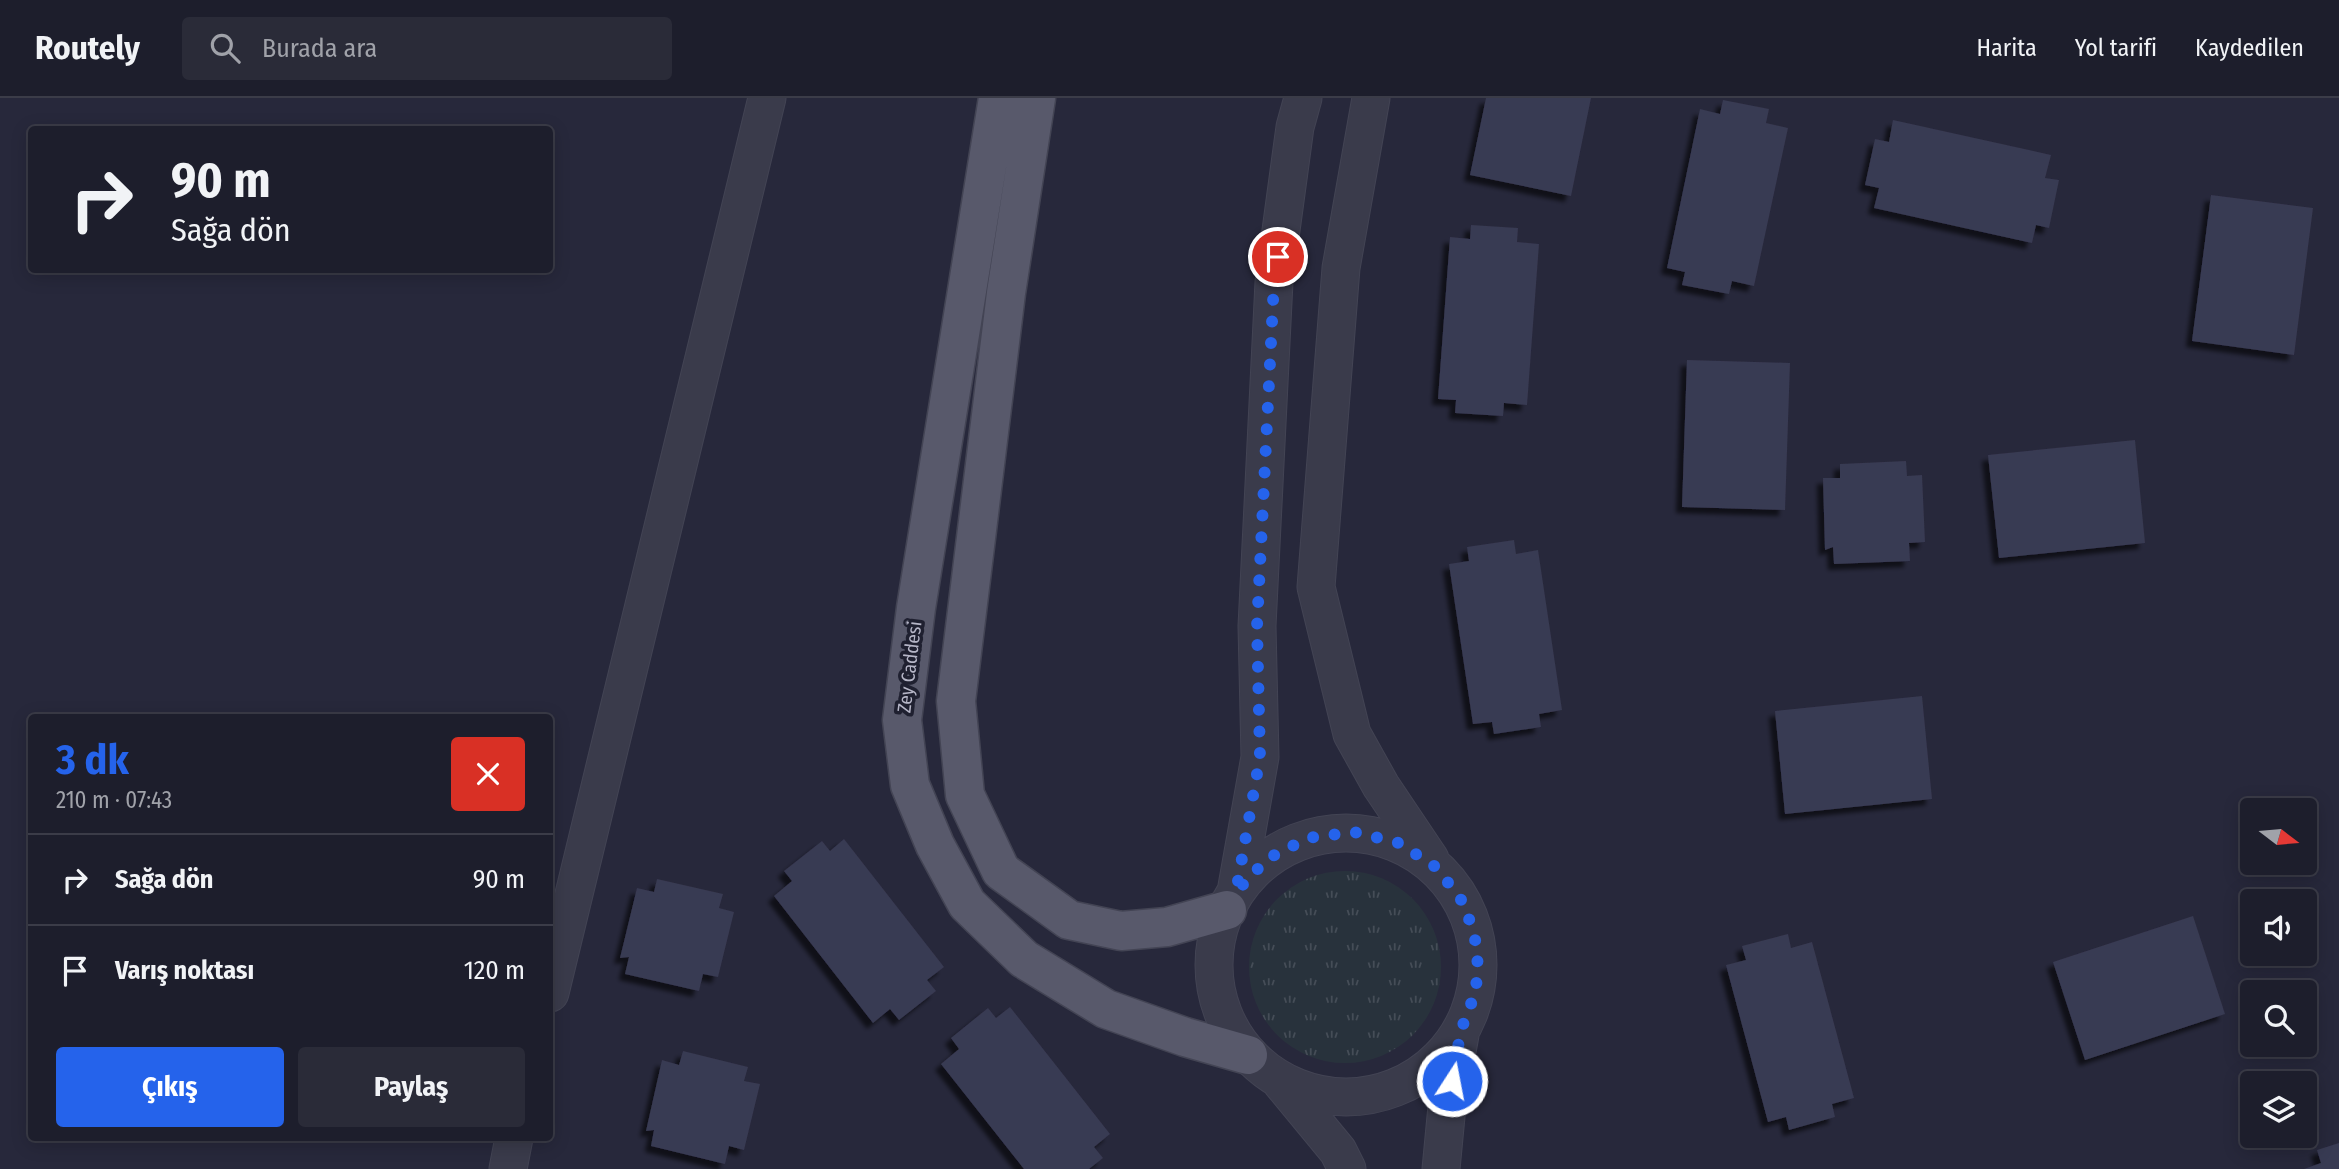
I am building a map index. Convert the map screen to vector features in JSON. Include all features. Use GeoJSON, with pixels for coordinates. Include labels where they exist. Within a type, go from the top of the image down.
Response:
{"type":"FeatureCollection","features":[{"type":"Feature","properties":{"kind":"main road","name":"Zey Caddesi"},"geometry":{"type":"LineString","coordinates":[[998,98],[916,608],[902,720],[910,785],[935,845],[967,904],[1024,958],[1106,1009],[1185,1037],[1248,1055]]}},
{"type":"Feature","properties":{"kind":"main road"},"geometry":{"type":"LineString","coordinates":[[1036,98],[1006,293],[956,701],[965,795],[1002,871],[1069,920],[1121,931],[1167,927],[1231,901]]}},
{"type":"Feature","properties":{"kind":"street"},"geometry":{"type":"LineString","coordinates":[[553,981],[767,98]]}},
{"type":"Feature","properties":{"kind":"street"},"geometry":{"type":"LineString","coordinates":[[1303,98],[1296,127],[1274,282],[1257,626],[1260,757],[1231,901],[1217,935],[1214,981],[1225,1021],[1248,1055],[1281,1081],[1338,1151],[1347,1169]]}},
{"type":"Feature","properties":{"kind":"street"},"geometry":{"type":"LineString","coordinates":[[1371,98],[1340,268],[1316,587],[1352,734],[1381,786],[1465,905],[1478,950],[1476,991],[1461,1030],[1447,1106],[1441,1169]]}},
{"type":"Feature","properties":{"kind":"street"},"geometry":{"type":"LineString","coordinates":[[1231,901],[1267,859],[1308,838],[1354,832],[1399,843],[1437,868]]}},
{"type":"Feature","properties":{"kind":"street"},"geometry":{"type":"LineString","coordinates":[[1281,1081],[1320,1096],[1361,1097],[1401,1086],[1436,1063],[1461,1030]]}},
{"type":"Feature","properties":{"kind":"street"},"geometry":{"type":"LineString","coordinates":[[508,1169],[513,1141]]}},
{"type":"Feature","properties":{"kind":"green space"},"geometry":{"type":"Polygon","coordinates":[[[1345,871],[1382,878],[1413,899],[1434,930],[1441,967],[1434,1004],[1413,1035],[1382,1056],[1345,1063],[1308,1056],[1277,1035],[1256,1004],[1249,967],[1256,930],[1277,899],[1308,878],[1345,871]]]}},
{"type":"Feature","properties":{"kind":"building"},"geometry":{"type":"Polygon","coordinates":[[[1486,98],[1591,98],[1571,196],[1470,175],[1486,98]]]}},
{"type":"Feature","properties":{"kind":"building"},"geometry":{"type":"Polygon","coordinates":[[[1723,100],[1769,109],[1766,123],[1788,128],[1754,286],[1732,281],[1729,294],[1682,285],[1685,272],[1667,268],[1700,109],[1720,114],[1723,100]]]}},
{"type":"Feature","properties":{"kind":"building"},"geometry":{"type":"Polygon","coordinates":[[[1893,120],[2051,155],[2045,178],[2059,180],[2049,228],[2036,225],[2032,243],[1874,208],[1879,188],[1865,185],[1875,139],[1889,142],[1893,120]]]}},
{"type":"Feature","properties":{"kind":"building"},"geometry":{"type":"Polygon","coordinates":[[[2211,195],[2313,208],[2294,355],[2192,341],[2211,195]]]}},
{"type":"Feature","properties":{"kind":"building"},"geometry":{"type":"Polygon","coordinates":[[[1471,225],[1518,228],[1517,242],[1539,244],[1527,405],[1504,403],[1503,416],[1455,413],[1456,400],[1438,399],[1450,237],[1470,239],[1471,225]]]}},
{"type":"Feature","properties":{"kind":"building"},"geometry":{"type":"Polygon","coordinates":[[[1687,360],[1790,363],[1785,510],[1682,507],[1687,360]]]}},
{"type":"Feature","properties":{"kind":"building"},"geometry":{"type":"Polygon","coordinates":[[[2135,440],[2145,543],[1999,558],[1988,455],[2135,440]]]}},
{"type":"Feature","properties":{"kind":"building"},"geometry":{"type":"Polygon","coordinates":[[[1906,461],[1907,476],[1922,475],[1925,542],[1909,543],[1910,561],[1834,564],[1833,547],[1825,550],[1823,478],[1840,478],[1840,464],[1906,461]]]}},
{"type":"Feature","properties":{"kind":"building"},"geometry":{"type":"Polygon","coordinates":[[[1514,540],[1516,554],[1538,550],[1562,710],[1539,714],[1541,727],[1494,734],[1492,722],[1473,724],[1449,564],[1469,561],[1467,547],[1514,540]]]}},
{"type":"Feature","properties":{"kind":"building"},"geometry":{"type":"Polygon","coordinates":[[[1922,696],[1932,799],[1785,814],[1775,711],[1922,696]]]}},
{"type":"Feature","properties":{"kind":"building"},"geometry":{"type":"Polygon","coordinates":[[[844,839],[944,967],[927,980],[936,991],[899,1020],[890,1009],[873,1023],[774,896],[792,881],[784,871],[822,841],[830,851],[844,839]]]}},
{"type":"Feature","properties":{"kind":"building"},"geometry":{"type":"Polygon","coordinates":[[[657,879],[723,894],[719,908],[734,912],[718,977],[703,974],[699,991],[625,974],[629,957],[620,958],[637,888],[654,892],[657,879]]]}},
{"type":"Feature","properties":{"kind":"building"},"geometry":{"type":"Polygon","coordinates":[[[2193,916],[2225,1014],[2085,1060],[2053,962],[2193,916]]]}},
{"type":"Feature","properties":{"kind":"building"},"geometry":{"type":"Polygon","coordinates":[[[1788,934],[1791,948],[1812,942],[1854,1098],[1832,1104],[1835,1117],[1789,1130],[1786,1117],[1768,1122],[1726,965],[1746,960],[1742,946],[1788,934]]]}},
{"type":"Feature","properties":{"kind":"building"},"geometry":{"type":"Polygon","coordinates":[[[1010,1007],[1110,1134],[1094,1147],[1103,1158],[1089,1169],[1024,1169],[941,1064],[959,1049],[951,1038],[988,1008],[996,1018],[1010,1007]]]}},
{"type":"Feature","properties":{"kind":"building"},"geometry":{"type":"Polygon","coordinates":[[[683,1051],[748,1067],[744,1081],[760,1084],[744,1150],[729,1146],[725,1164],[651,1146],[654,1130],[646,1131],[662,1060],[679,1065],[683,1051]]]}},
{"type":"Feature","properties":{"kind":"building"},"geometry":{"type":"Polygon","coordinates":[[[2339,1143],[2339,1169],[2304,1169],[2321,1163],[2317,1150],[2339,1143]]]}},
{"type":"Feature","properties":{"kind":"route"},"geometry":{"type":"LineString","coordinates":[[1278,257],[1274,282],[1257,626],[1260,757],[1236,892],[1267,859],[1308,838],[1354,832],[1399,843],[1437,868],[1465,905],[1478,950],[1476,991],[1461,1030],[1452,1081]]}}]}
